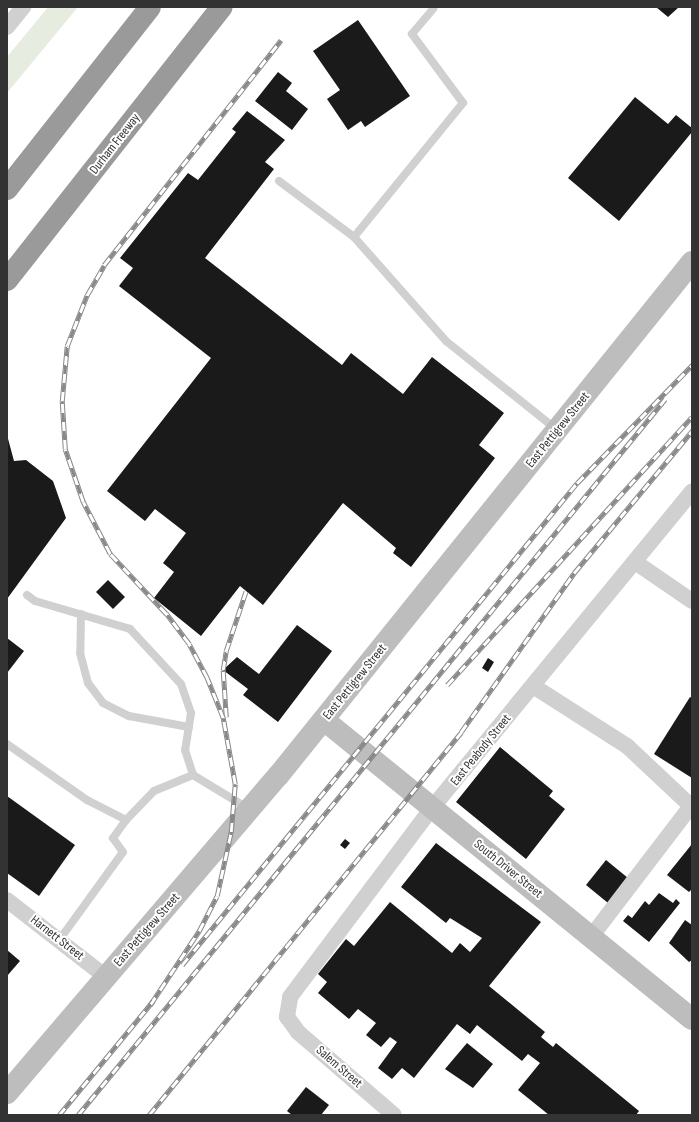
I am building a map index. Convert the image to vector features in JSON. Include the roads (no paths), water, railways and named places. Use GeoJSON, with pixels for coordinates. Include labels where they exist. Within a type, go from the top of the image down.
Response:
{"type":"FeatureCollection","features":[{"type":"Feature","properties":{"kind":"highway"},"geometry":{"type":"LineString","coordinates":[[7,188],[150,7]]}},
{"type":"Feature","properties":{"kind":"highway","name":"Durham Freeway"},"geometry":{"type":"LineString","coordinates":[[7,280],[222,7]]}},
{"type":"Feature","properties":{"kind":"highway"},"geometry":{"type":"LineString","coordinates":[[7,286],[31,250]]}},
{"type":"Feature","properties":{"kind":"street"},"geometry":{"type":"LineString","coordinates":[[7,27],[23,7]]}},
{"type":"Feature","properties":{"kind":"street","name":"East Pettigrew Street"},"geometry":{"type":"LineString","coordinates":[[7,1093],[250,810],[558,431],[692,262]]}},
{"type":"Feature","properties":{"kind":"street","name":"East Peabody Street"},"geometry":{"type":"LineString","coordinates":[[287,1017],[290,997],[300,981],[432,808],[692,491]]}},
{"type":"Feature","properties":{"kind":"street"},"geometry":{"type":"LineString","coordinates":[[635,562],[692,601]]}},
{"type":"Feature","properties":{"kind":"street"},"geometry":{"type":"LineString","coordinates":[[533,686],[627,746],[691,806],[591,937]]}},
{"type":"Feature","properties":{"kind":"street","name":"South Driver Street"},"geometry":{"type":"LineString","coordinates":[[324,720],[692,1019]]}},
{"type":"Feature","properties":{"kind":"street","name":"Harnett Street"},"geometry":{"type":"LineString","coordinates":[[7,900],[60,939],[106,977]]}},
{"type":"Feature","properties":{"kind":"street","name":"Salem Street"},"geometry":{"type":"LineString","coordinates":[[287,1017],[298,1032],[394,1115]]}},
{"type":"Feature","properties":{"kind":"lane"},"geometry":{"type":"LineString","coordinates":[[354,237],[463,102],[412,34],[433,9]]}},
{"type":"Feature","properties":{"kind":"lane"},"geometry":{"type":"LineString","coordinates":[[279,180],[354,237],[446,341],[558,431]]}},
{"type":"Feature","properties":{"kind":"lane"},"geometry":{"type":"LineString","coordinates":[[27,595],[35,601],[130,629],[181,684],[192,713],[185,750],[193,775],[250,810]]}},
{"type":"Feature","properties":{"kind":"lane"},"geometry":{"type":"LineString","coordinates":[[81,614],[80,653],[88,683],[103,703],[129,716],[189,727]]}},
{"type":"Feature","properties":{"kind":"lane"},"geometry":{"type":"LineString","coordinates":[[7,744],[87,800],[126,820]]}},
{"type":"Feature","properties":{"kind":"lane"},"geometry":{"type":"LineString","coordinates":[[60,939],[123,852],[113,838],[126,820],[154,791],[193,775]]}},
{"type":"Feature","properties":{"kind":"railway"},"geometry":{"type":"LineString","coordinates":[[150,1005],[199,931],[217,896],[231,832],[235,784],[223,718],[207,678],[189,644],[166,614],[110,554],[83,502],[65,449],[62,401],[67,346],[87,295],[104,265],[281,40]]}},
{"type":"Feature","properties":{"kind":"railway"},"geometry":{"type":"LineString","coordinates":[[182,965],[577,483],[692,365]]}},
{"type":"Feature","properties":{"kind":"railway"},"geometry":{"type":"LineString","coordinates":[[78,1115],[665,399]]}},
{"type":"Feature","properties":{"kind":"railway"},"geometry":{"type":"LineString","coordinates":[[447,685],[692,417]]}},
{"type":"Feature","properties":{"kind":"railway"},"geometry":{"type":"LineString","coordinates":[[149,1115],[461,732],[574,573],[692,431]]}},
{"type":"Feature","properties":{"kind":"railway"},"geometry":{"type":"LineString","coordinates":[[226,717],[223,670],[226,651],[246,591]]}},
{"type":"Feature","properties":{"kind":"railway"},"geometry":{"type":"LineString","coordinates":[[59,1115],[153,1001]]}}]}
